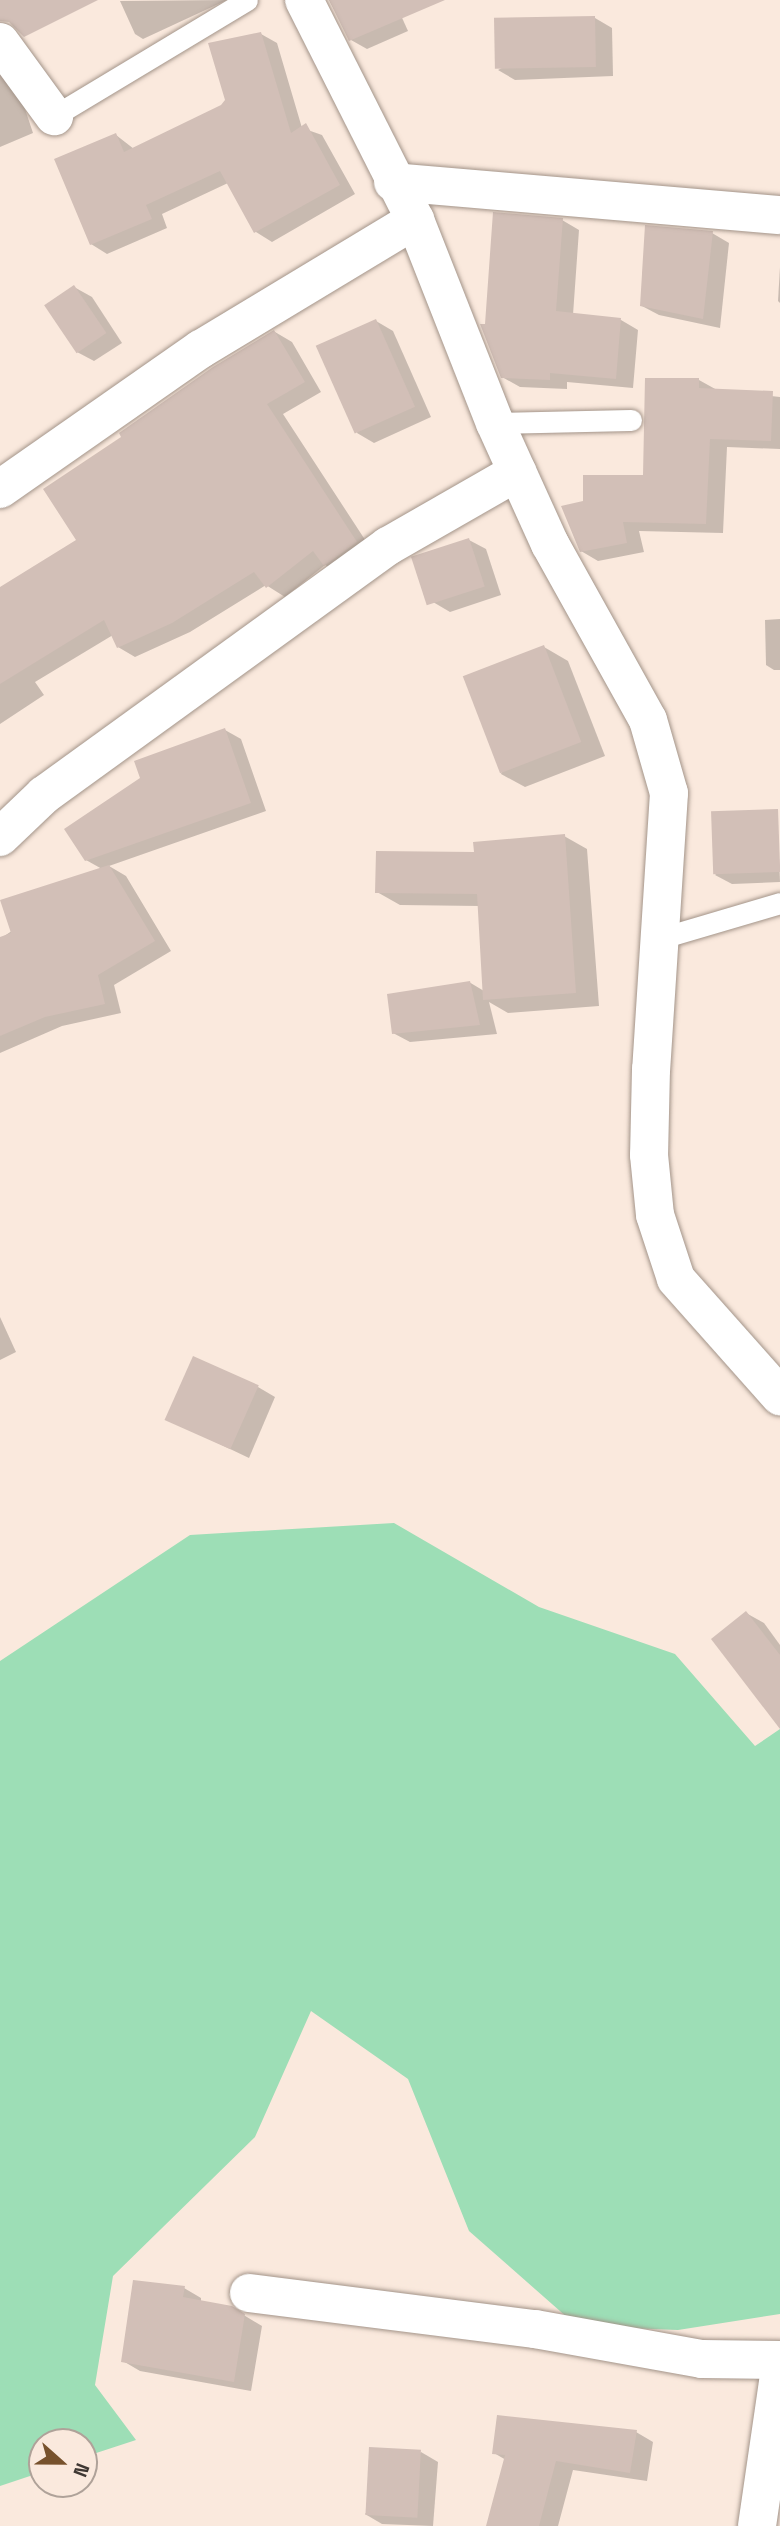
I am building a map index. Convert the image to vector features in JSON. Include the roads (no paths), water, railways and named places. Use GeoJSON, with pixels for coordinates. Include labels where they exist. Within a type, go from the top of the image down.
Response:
{"type":"FeatureCollection","features":[{"type":"Feature","properties":{"kind":"street"},"geometry":{"type":"LineString","coordinates":[[304,0],[393,182],[415,220],[495,423],[562,567],[648,720],[669,793],[658,939],[649,1155],[655,1215],[676,1279],[780,1396]]}},
{"type":"Feature","properties":{"kind":"street"},"geometry":{"type":"LineString","coordinates":[[0,42],[54,116]]}},
{"type":"Feature","properties":{"kind":"street"},"geometry":{"type":"LineString","coordinates":[[393,182],[780,215]]}},
{"type":"Feature","properties":{"kind":"street"},"geometry":{"type":"LineString","coordinates":[[0,489],[201,349],[415,220]]}},
{"type":"Feature","properties":{"kind":"street"},"geometry":{"type":"LineString","coordinates":[[0,837],[44,795],[388,546],[517,472]]}},
{"type":"Feature","properties":{"kind":"street"},"geometry":{"type":"LineString","coordinates":[[249,2293],[535,2329],[702,2359],[780,2360]]}},
{"type":"Feature","properties":{"kind":"street"},"geometry":{"type":"LineString","coordinates":[[757,2526],[780,2369]]}},
{"type":"Feature","properties":{"kind":"lane"},"geometry":{"type":"LineString","coordinates":[[54,116],[247,0]]}},
{"type":"Feature","properties":{"kind":"lane"},"geometry":{"type":"LineString","coordinates":[[495,423],[631,420]]}},
{"type":"Feature","properties":{"kind":"lane"},"geometry":{"type":"LineString","coordinates":[[658,939],[780,903]]}}]}
